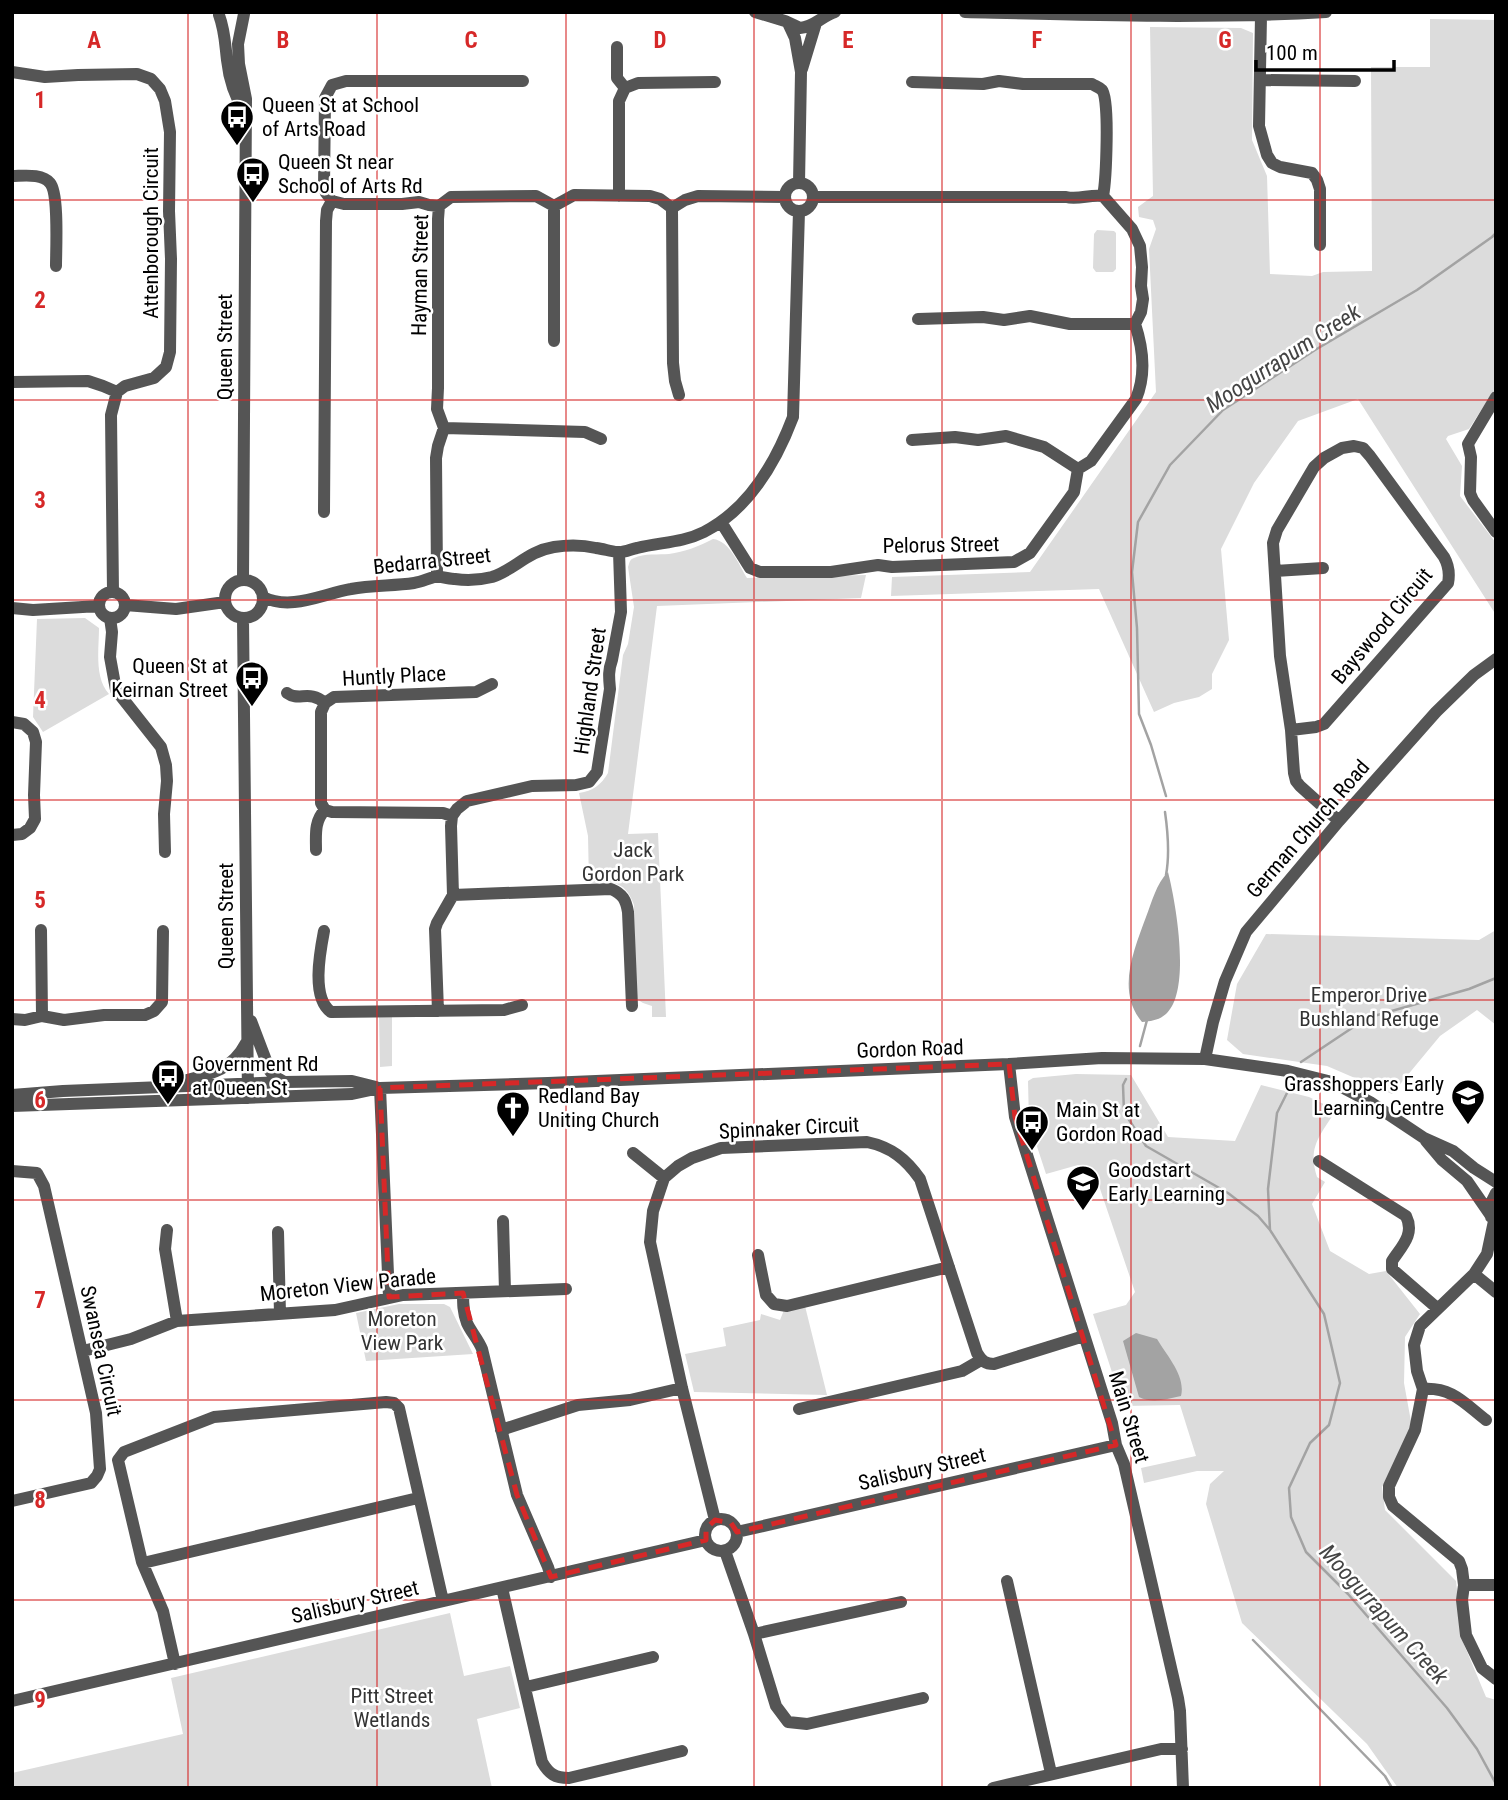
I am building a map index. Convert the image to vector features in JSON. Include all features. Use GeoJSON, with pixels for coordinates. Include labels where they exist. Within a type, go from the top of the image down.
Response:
{"type":"FeatureCollection","features":[{"type":"Feature","properties":{"kind":"street"},"geometry":{"type":"LineString","coordinates":[[755,12],[785,19],[800,28],[835,12]]}},
{"type":"Feature","properties":{"kind":"street"},"geometry":{"type":"LineString","coordinates":[[965,12],[1261,16],[1326,12]]}},
{"type":"Feature","properties":{"kind":"street"},"geometry":{"type":"LineString","coordinates":[[215,13],[232,19],[245,13]]}},
{"type":"Feature","properties":{"kind":"street","name":"Queen Street"},"geometry":{"type":"LineString","coordinates":[[215,13],[226,37],[231,80],[245,114]]}},
{"type":"Feature","properties":{"kind":"street","name":"Queen Street"},"geometry":{"type":"LineString","coordinates":[[243,580],[246,99],[239,64],[239,44],[245,13]]}},
{"type":"Feature","properties":{"kind":"street"},"geometry":{"type":"LineString","coordinates":[[1261,16],[1259,126],[1272,163],[1312,173],[1317,180],[1320,189],[1320,245]]}},
{"type":"Feature","properties":{"kind":"street"},"geometry":{"type":"LineString","coordinates":[[801,72],[819,18]]}},
{"type":"Feature","properties":{"kind":"street"},"geometry":{"type":"LineString","coordinates":[[785,19],[795,38],[801,72],[799,183]]}},
{"type":"Feature","properties":{"kind":"street"},"geometry":{"type":"LineString","coordinates":[[617,47],[617,78],[625,88]]}},
{"type":"Feature","properties":{"kind":"street","name":"Attenborough Circuit"},"geometry":{"type":"LineString","coordinates":[[12,72],[45,77],[137,75],[151,79],[160,89],[165,101],[170,132],[170,352],[166,367],[154,378],[125,386],[117,392]]}},
{"type":"Feature","properties":{"kind":"street"},"geometry":{"type":"LineString","coordinates":[[1260,80],[1355,81]]}},
{"type":"Feature","properties":{"kind":"street"},"geometry":{"type":"LineString","coordinates":[[439,206],[419,202],[356,204],[332,201],[324,187],[325,98],[332,85],[346,81],[523,81]]}},
{"type":"Feature","properties":{"kind":"street"},"geometry":{"type":"LineString","coordinates":[[813,197],[1076,199],[1103,196],[1106,129],[1105,99],[1101,90],[1092,85],[999,81],[912,82]]}},
{"type":"Feature","properties":{"kind":"street"},"geometry":{"type":"LineString","coordinates":[[619,196],[619,100],[625,88],[638,83],[715,82]]}},
{"type":"Feature","properties":{"kind":"street"},"geometry":{"type":"LineString","coordinates":[[12,176],[42,177],[50,183],[55,194],[56,266]]}},
{"type":"Feature","properties":{"kind":"street"},"geometry":{"type":"LineString","coordinates":[[799,183],[807,185],[813,197],[810,205],[799,211],[791,208],[785,197],[788,188],[799,183]]}},
{"type":"Feature","properties":{"kind":"street"},"geometry":{"type":"LineString","coordinates":[[554,341],[554,206],[574,195],[650,196],[660,199],[672,208]]}},
{"type":"Feature","properties":{"kind":"street","name":"Hayman Street"},"geometry":{"type":"LineString","coordinates":[[437,577],[436,458],[444,428],[437,409],[439,206],[451,197],[536,196],[554,206]]}},
{"type":"Feature","properties":{"kind":"street"},"geometry":{"type":"LineString","coordinates":[[672,208],[698,196],[785,197]]}},
{"type":"Feature","properties":{"kind":"street","name":"Pelorus Street"},"geometry":{"type":"LineString","coordinates":[[721,522],[750,568],[760,572],[831,572],[878,565],[892,567],[1014,562],[1030,552],[1074,492],[1078,469],[1091,461],[1136,399],[1141,387],[1143,350],[1135,324],[1143,299],[1140,246],[1132,229],[1103,196]]}},
{"type":"Feature","properties":{"kind":"street"},"geometry":{"type":"LineString","coordinates":[[324,512],[326,221],[327,210],[332,201]]}},
{"type":"Feature","properties":{"kind":"street"},"geometry":{"type":"LineString","coordinates":[[672,208],[673,363],[679,395]]}},
{"type":"Feature","properties":{"kind":"street","name":"Bedarra Street"},"geometry":{"type":"LineString","coordinates":[[263,597],[272,602],[293,602],[351,589],[418,583],[437,577],[478,580],[500,574],[531,554],[546,548],[594,547],[620,552],[691,538],[721,522],[753,491],[771,465],[793,417],[799,211]]}},
{"type":"Feature","properties":{"kind":"street"},"geometry":{"type":"LineString","coordinates":[[918,319],[983,317],[1004,320],[1030,316],[1070,324],[1135,324]]}},
{"type":"Feature","properties":{"kind":"street"},"geometry":{"type":"LineString","coordinates":[[12,382],[88,381],[117,392],[111,415],[113,592]]}},
{"type":"Feature","properties":{"kind":"street"},"geometry":{"type":"LineString","coordinates":[[1496,397],[1468,444],[1471,457],[1470,493],[1496,532]]}},
{"type":"Feature","properties":{"kind":"street"},"geometry":{"type":"LineString","coordinates":[[444,428],[585,432],[601,439]]}},
{"type":"Feature","properties":{"kind":"street"},"geometry":{"type":"LineString","coordinates":[[912,440],[955,437],[978,440],[1006,436],[1044,447],[1078,469]]}},
{"type":"Feature","properties":{"kind":"street","name":"Bayswood Circuit"},"geometry":{"type":"LineString","coordinates":[[1291,730],[1324,724],[1448,583],[1450,574],[1444,557],[1370,456],[1363,449],[1354,446],[1342,448],[1314,467],[1277,530],[1273,543],[1280,656],[1291,730],[1294,773],[1296,781],[1339,821]]}},
{"type":"Feature","properties":{"kind":"street","name":"Highland Street"},"geometry":{"type":"LineString","coordinates":[[452,816],[467,801],[532,786],[576,785],[589,782],[597,772],[610,689],[609,667],[621,612],[620,552]]}},
{"type":"Feature","properties":{"kind":"street"},"geometry":{"type":"LineString","coordinates":[[1275,571],[1323,568]]}},
{"type":"Feature","properties":{"kind":"street"},"geometry":{"type":"LineString","coordinates":[[243,580],[254,583],[263,597],[260,610],[249,618],[232,615],[225,602],[225,594],[232,584],[243,580]]}},
{"type":"Feature","properties":{"kind":"street"},"geometry":{"type":"LineString","coordinates":[[113,592],[123,597],[125,605],[120,616],[110,618],[101,612],[99,606],[103,596],[113,592]]}},
{"type":"Feature","properties":{"kind":"street"},"geometry":{"type":"LineString","coordinates":[[125,605],[176,609],[225,602]]}},
{"type":"Feature","properties":{"kind":"street"},"geometry":{"type":"LineString","coordinates":[[12,608],[33,610],[99,606]]}},
{"type":"Feature","properties":{"kind":"street"},"geometry":{"type":"LineString","coordinates":[[110,618],[110,657],[116,690],[162,747],[167,781],[163,814],[165,852]]}},
{"type":"Feature","properties":{"kind":"street","name":"Queen Street"},"geometry":{"type":"LineString","coordinates":[[243,618],[248,1091]]}},
{"type":"Feature","properties":{"kind":"street","name":"German Church Road"},"geometry":{"type":"LineString","coordinates":[[1205,1059],[1225,981],[1245,932],[1436,712],[1474,675],[1496,659]]}},
{"type":"Feature","properties":{"kind":"street","name":"Huntly Place"},"geometry":{"type":"LineString","coordinates":[[325,810],[321,803],[321,712],[324,703],[334,697],[477,692],[492,684]]}},
{"type":"Feature","properties":{"kind":"street"},"geometry":{"type":"LineString","coordinates":[[287,693],[294,697],[318,697],[324,703]]}},
{"type":"Feature","properties":{"kind":"street"},"geometry":{"type":"LineString","coordinates":[[12,722],[24,724],[33,732],[36,742],[35,819],[30,828],[22,834],[12,835]]}},
{"type":"Feature","properties":{"kind":"street"},"geometry":{"type":"LineString","coordinates":[[316,850],[316,822],[325,810],[443,813],[452,816],[453,895],[435,929],[438,1011]]}},
{"type":"Feature","properties":{"kind":"street"},"geometry":{"type":"LineString","coordinates":[[453,895],[611,889],[620,893],[626,901],[628,912],[632,1006]]}},
{"type":"Feature","properties":{"kind":"street"},"geometry":{"type":"LineString","coordinates":[[41,930],[42,1016]]}},
{"type":"Feature","properties":{"kind":"street"},"geometry":{"type":"LineString","coordinates":[[324,930],[320,951],[320,996],[324,1007],[331,1012],[504,1010],[522,1005]]}},
{"type":"Feature","properties":{"kind":"street"},"geometry":{"type":"LineString","coordinates":[[12,1019],[25,1020],[42,1016],[64,1020],[104,1015],[145,1015],[154,1011],[162,1002],[163,931]]}},
{"type":"Feature","properties":{"kind":"street","name":"Queen Street"},"geometry":{"type":"LineString","coordinates":[[246,1003],[270,1071],[284,1083]]}},
{"type":"Feature","properties":{"kind":"street"},"geometry":{"type":"LineString","coordinates":[[163,1087],[226,1066],[240,1054],[247,1040]]}},
{"type":"Feature","properties":{"kind":"street","name":"Gordon Road"},"geometry":{"type":"LineString","coordinates":[[248,1091],[352,1094],[380,1088],[1128,1057],[1205,1059],[1332,1082],[1370,1102],[1424,1138],[1453,1151],[1496,1182]]}},
{"type":"Feature","properties":{"kind":"street","name":"Main Street"},"geometry":{"type":"LineString","coordinates":[[1009,1064],[1015,1117],[1124,1464],[1178,1698],[1183,1788]]}},
{"type":"Feature","properties":{"kind":"street","name":"Gordon Road"},"geometry":{"type":"LineString","coordinates":[[248,1091],[284,1083],[352,1081],[380,1088]]}},
{"type":"Feature","properties":{"kind":"street"},"geometry":{"type":"LineString","coordinates":[[12,1095],[163,1087],[248,1091]]}},
{"type":"Feature","properties":{"kind":"street"},"geometry":{"type":"LineString","coordinates":[[380,1088],[389,1297]]}},
{"type":"Feature","properties":{"kind":"street"},"geometry":{"type":"LineString","coordinates":[[12,1106],[248,1091]]}},
{"type":"Feature","properties":{"kind":"street","name":"Gordon Road"},"geometry":{"type":"LineString","coordinates":[[1424,1138],[1443,1160],[1467,1181],[1494,1221]]}},
{"type":"Feature","properties":{"kind":"street","name":"Spinnaker Circuit"},"geometry":{"type":"LineString","coordinates":[[664,1178],[692,1158],[721,1148],[867,1142],[896,1153],[912,1166],[920,1179],[981,1360]]}},
{"type":"Feature","properties":{"kind":"street"},"geometry":{"type":"LineString","coordinates":[[633,1153],[664,1178],[653,1211],[650,1242],[715,1520]]}},
{"type":"Feature","properties":{"kind":"street"},"geometry":{"type":"LineString","coordinates":[[1320,1161],[1406,1216],[1410,1224],[1409,1234],[1392,1261],[1392,1269],[1437,1308]]}},
{"type":"Feature","properties":{"kind":"street","name":"Swansea Circuit"},"geometry":{"type":"LineString","coordinates":[[12,1171],[37,1172],[41,1178],[83,1351],[96,1413],[101,1460],[97,1476],[91,1483],[12,1501]]}},
{"type":"Feature","properties":{"kind":"street"},"geometry":{"type":"LineString","coordinates":[[1496,1193],[1489,1205],[1494,1221],[1491,1251],[1474,1274],[1420,1326],[1414,1345],[1417,1371],[1423,1389],[1415,1430],[1389,1486],[1389,1497],[1393,1506],[1458,1561],[1464,1585],[1462,1600],[1466,1635],[1482,1668],[1496,1679]]}},
{"type":"Feature","properties":{"kind":"street"},"geometry":{"type":"LineString","coordinates":[[503,1221],[505,1291]]}},
{"type":"Feature","properties":{"kind":"street"},"geometry":{"type":"LineString","coordinates":[[166,1230],[165,1249],[177,1321]]}},
{"type":"Feature","properties":{"kind":"street"},"geometry":{"type":"LineString","coordinates":[[278,1232],[280,1314]]}},
{"type":"Feature","properties":{"kind":"street"},"geometry":{"type":"LineString","coordinates":[[758,1255],[766,1295],[774,1304],[787,1306],[949,1267]]}},
{"type":"Feature","properties":{"kind":"street"},"geometry":{"type":"LineString","coordinates":[[1474,1274],[1496,1292]]}},
{"type":"Feature","properties":{"kind":"street","name":"Moreton View Parade"},"geometry":{"type":"LineString","coordinates":[[83,1351],[131,1339],[177,1321],[335,1310],[402,1295],[566,1289]]}},
{"type":"Feature","properties":{"kind":"street"},"geometry":{"type":"LineString","coordinates":[[463,1293],[464,1314],[482,1349],[517,1495],[551,1577]]}},
{"type":"Feature","properties":{"kind":"street"},"geometry":{"type":"LineString","coordinates":[[799,1409],[962,1371],[981,1360],[994,1364],[1084,1336]]}},
{"type":"Feature","properties":{"kind":"street"},"geometry":{"type":"LineString","coordinates":[[501,1430],[578,1405],[630,1400],[682,1388]]}},
{"type":"Feature","properties":{"kind":"street"},"geometry":{"type":"LineString","coordinates":[[1423,1389],[1449,1391],[1486,1420]]}},
{"type":"Feature","properties":{"kind":"street"},"geometry":{"type":"LineString","coordinates":[[175,1664],[163,1611],[143,1563],[118,1460],[124,1452],[214,1417],[394,1403],[399,1408],[443,1601]]}},
{"type":"Feature","properties":{"kind":"street","name":"Salisbury Street"},"geometry":{"type":"LineString","coordinates":[[737,1532],[1116,1445]]}},
{"type":"Feature","properties":{"kind":"street"},"geometry":{"type":"LineString","coordinates":[[143,1563],[418,1498]]}},
{"type":"Feature","properties":{"kind":"street"},"geometry":{"type":"LineString","coordinates":[[715,1520],[726,1520],[737,1532],[736,1542],[724,1551],[714,1550],[706,1540],[706,1529],[715,1520]]}},
{"type":"Feature","properties":{"kind":"street","name":"Salisbury Street"},"geometry":{"type":"LineString","coordinates":[[12,1701],[706,1540]]}},
{"type":"Feature","properties":{"kind":"street"},"geometry":{"type":"LineString","coordinates":[[724,1551],[776,1706],[788,1722],[807,1724],[923,1698]]}},
{"type":"Feature","properties":{"kind":"street"},"geometry":{"type":"LineString","coordinates":[[1007,1581],[1051,1773]]}},
{"type":"Feature","properties":{"kind":"street"},"geometry":{"type":"LineString","coordinates":[[1464,1585],[1496,1585]]}},
{"type":"Feature","properties":{"kind":"street"},"geometry":{"type":"LineString","coordinates":[[502,1588],[542,1762],[547,1771],[556,1778],[569,1778],[682,1751]]}},
{"type":"Feature","properties":{"kind":"street"},"geometry":{"type":"LineString","coordinates":[[754,1634],[901,1602]]}},
{"type":"Feature","properties":{"kind":"street"},"geometry":{"type":"LineString","coordinates":[[526,1687],[653,1657]]}},
{"type":"Feature","properties":{"kind":"street"},"geometry":{"type":"LineString","coordinates":[[997,1787],[1161,1749],[1182,1749]]}},
{"type":"Feature","properties":{"kind":"highlighted area"},"geometry":{"type":"Polygon","coordinates":[[[1009,1064],[1015,1117],[1116,1445],[737,1532],[731,1523],[715,1520],[706,1529],[706,1540],[551,1577],[517,1495],[463,1293],[389,1297],[380,1088],[1009,1064]]]}},
{"type":"Feature","properties":{"kind":"green space"},"geometry":{"type":"Polygon","coordinates":[[[1430,19],[1496,20],[1496,387],[1469,429],[1446,439],[1462,466],[1460,496],[1496,543],[1496,615],[1358,399],[1298,421],[1254,483],[1221,549],[1229,640],[1212,674],[1212,689],[1199,697],[1174,703],[1154,712],[1099,589],[891,596],[892,577],[1030,572],[1156,392],[1149,249],[1156,229],[1153,220],[1139,217],[1138,207],[1153,196],[1150,27],[1241,28],[1253,33],[1252,140],[1267,176],[1270,274],[1312,276],[1323,272],[1372,271],[1371,67],[1430,67],[1430,19]]]}},
{"type":"Feature","properties":{"kind":"green space"},"geometry":{"type":"Polygon","coordinates":[[[1097,230],[1116,233],[1116,269],[1113,272],[1096,272],[1093,268],[1094,234],[1097,230]]]}},
{"type":"Feature","properties":{"kind":"green space","name":"Jack Gordon Park"},"geometry":{"type":"Polygon","coordinates":[[[713,539],[729,549],[747,578],[866,575],[861,598],[657,606],[628,834],[658,833],[666,1017],[652,1017],[652,1006],[635,998],[634,905],[627,891],[617,884],[589,883],[588,836],[579,793],[596,787],[608,773],[623,655],[628,644],[634,607],[628,567],[630,561],[642,555],[680,552],[713,539]]]}},
{"type":"Feature","properties":{"kind":"green space"},"geometry":{"type":"Polygon","coordinates":[[[85,618],[99,628],[99,671],[109,694],[43,732],[33,717],[37,619],[85,618]]]}},
{"type":"Feature","properties":{"kind":"green space","name":"Emperor Drive Bushland Refuge"},"geometry":{"type":"Polygon","coordinates":[[[1496,930],[1496,1025],[1477,1010],[1440,1036],[1392,1094],[1327,1066],[1243,1054],[1227,1040],[1237,984],[1266,934],[1479,940],[1496,930]]]}},
{"type":"Feature","properties":{"kind":"green space"},"geometry":{"type":"Polygon","coordinates":[[[379,1016],[392,1016],[392,1066],[380,1067],[379,1016]]]}},
{"type":"Feature","properties":{"kind":"green space"},"geometry":{"type":"Polygon","coordinates":[[[1076,1074],[1131,1075],[1168,1137],[1235,1141],[1261,1085],[1309,1097],[1336,1110],[1317,1141],[1314,1166],[1317,1177],[1325,1182],[1312,1204],[1330,1251],[1369,1274],[1386,1271],[1420,1314],[1405,1337],[1404,1383],[1412,1427],[1382,1487],[1385,1510],[1456,1581],[1463,1642],[1486,1697],[1496,1700],[1496,1788],[1398,1788],[1367,1744],[1242,1623],[1206,1504],[1210,1484],[1224,1471],[1197,1471],[1144,1483],[1141,1468],[1196,1456],[1180,1405],[1123,1406],[1093,1314],[1126,1305],[1135,1292],[1096,1177],[1078,1165],[1046,1174],[1029,1122],[1028,1081],[1033,1078],[1076,1074]]]}},
{"type":"Feature","properties":{"kind":"green space","name":"Moreton View Park"},"geometry":{"type":"Polygon","coordinates":[[[399,1304],[444,1304],[450,1307],[473,1354],[366,1361],[356,1313],[399,1304]]]}},
{"type":"Feature","properties":{"kind":"green space"},"geometry":{"type":"Polygon","coordinates":[[[805,1306],[827,1395],[694,1392],[685,1354],[726,1346],[723,1328],[760,1320],[761,1314],[780,1320],[784,1310],[805,1306]]]}},
{"type":"Feature","properties":{"kind":"green space","name":"Pitt Street Wetlands"},"geometry":{"type":"Polygon","coordinates":[[[450,1613],[464,1676],[510,1666],[520,1708],[477,1719],[492,1788],[12,1788],[12,1773],[183,1734],[171,1678],[450,1613]]]}},
{"type":"Feature","properties":{"kind":"shaded area"},"geometry":{"type":"Polygon","coordinates":[[[1168,872],[1180,945],[1178,985],[1174,1001],[1167,1013],[1156,1020],[1142,1022],[1130,997],[1130,970],[1155,893],[1168,872]]]}},
{"type":"Feature","properties":{"kind":"shaded area"},"geometry":{"type":"Polygon","coordinates":[[[1136,1333],[1157,1339],[1181,1381],[1181,1396],[1154,1401],[1139,1397],[1123,1341],[1136,1333]]]}},
{"type":"Feature","properties":{"kind":"waterway","name":"Moogurrapum Creek"},"geometry":{"type":"LineString","coordinates":[[1166,796],[1139,714],[1137,628],[1132,572],[1138,522],[1170,465],[1223,410],[1315,350],[1417,290],[1496,233]]}},
{"type":"Feature","properties":{"kind":"waterway","name":"Moogurrapum Creek"},"geometry":{"type":"LineString","coordinates":[[1165,812],[1168,844],[1166,875]]}},
{"type":"Feature","properties":{"kind":"waterway"},"geometry":{"type":"LineString","coordinates":[[1301,1062],[1367,1018],[1469,989],[1496,978]]}},
{"type":"Feature","properties":{"kind":"waterway","name":"Moogurrapum Creek"},"geometry":{"type":"LineString","coordinates":[[1140,1046],[1147,1020]]}},
{"type":"Feature","properties":{"kind":"waterway","name":"Moogurrapum Creek"},"geometry":{"type":"LineString","coordinates":[[1126,1079],[1123,1085],[1124,1112],[1146,1146],[1228,1193],[1258,1216],[1270,1230],[1324,1314],[1340,1383],[1329,1425],[1310,1443],[1289,1488],[1291,1517],[1306,1552],[1348,1594],[1447,1708],[1477,1749],[1496,1784]]}},
{"type":"Feature","properties":{"kind":"waterway","name":"Moogurrapum Creek"},"geometry":{"type":"LineString","coordinates":[[1270,1230],[1268,1189],[1277,1113],[1287,1093]]}},
{"type":"Feature","properties":{"kind":"waterway"},"geometry":{"type":"LineString","coordinates":[[1253,1640],[1385,1776],[1392,1788]]}},
{"type":"Feature","properties":{"kind":"place","name":"Queen St at School of Arts Road"},"geometry":{"type":"Point","coordinates":[237,147]}},
{"type":"Feature","properties":{"kind":"place","name":"Queen St near School of Arts Rd"},"geometry":{"type":"Point","coordinates":[253,204]}},
{"type":"Feature","properties":{"kind":"place","name":"Queen St at Keirnan Street"},"geometry":{"type":"Point","coordinates":[252,708]}},
{"type":"Feature","properties":{"kind":"place","name":"Government Rd at Queen St"},"geometry":{"type":"Point","coordinates":[168,1106]}},
{"type":"Feature","properties":{"kind":"place","name":"Grasshoppers Early Learning Centre"},"geometry":{"type":"Point","coordinates":[1468,1126]}},
{"type":"Feature","properties":{"kind":"place","name":"Redland Bay Uniting Church"},"geometry":{"type":"Point","coordinates":[513,1138]}},
{"type":"Feature","properties":{"kind":"place","name":"Main St at Gordon Road"},"geometry":{"type":"Point","coordinates":[1032,1152]}},
{"type":"Feature","properties":{"kind":"place","name":"Goodstart Early Learning"},"geometry":{"type":"Point","coordinates":[1083,1212]}}]}
